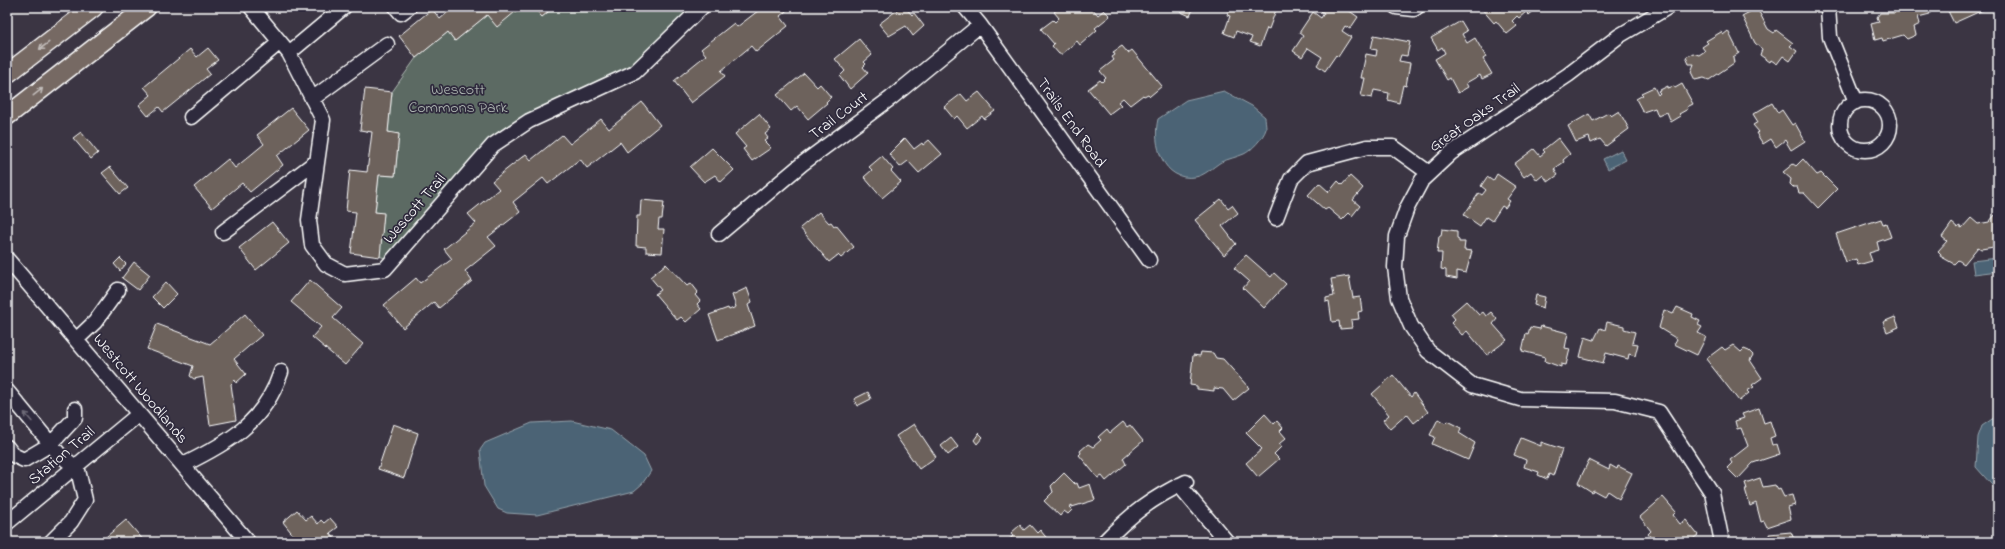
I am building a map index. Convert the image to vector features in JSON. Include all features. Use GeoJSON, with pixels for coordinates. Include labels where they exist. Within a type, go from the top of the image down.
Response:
{"type":"FeatureCollection","features":[{"type":"Feature","properties":{"kind":"main road"},"geometry":{"type":"LineString","coordinates":[[7,74],[94,7]]}},
{"type":"Feature","properties":{"kind":"main road"},"geometry":{"type":"LineString","coordinates":[[7,116],[148,7]]}},
{"type":"Feature","properties":{"kind":"street","name":"Wescott Trail"},"geometry":{"type":"LineString","coordinates":[[251,7],[284,48],[323,120],[309,220],[312,245],[326,264],[345,274],[385,269],[493,145],[529,121],[635,72],[702,7]]}},
{"type":"Feature","properties":{"kind":"street"},"geometry":{"type":"LineString","coordinates":[[191,117],[284,48],[344,7]]}},
{"type":"Feature","properties":{"kind":"street"},"geometry":{"type":"LineString","coordinates":[[396,7],[401,13],[409,7]]}},
{"type":"Feature","properties":{"kind":"street","name":"Trails End Road"},"geometry":{"type":"LineString","coordinates":[[965,7],[980,25],[1149,260]]}},
{"type":"Feature","properties":{"kind":"street"},"geometry":{"type":"LineString","coordinates":[[1396,7],[1414,9],[1417,7]]}},
{"type":"Feature","properties":{"kind":"street","name":"Great Oaks Trail"},"geometry":{"type":"LineString","coordinates":[[1668,7],[1619,36],[1568,74],[1451,153],[1429,173],[1422,180],[1407,208],[1397,236],[1395,267],[1402,305],[1411,326],[1428,351],[1472,385],[1520,399],[1615,401],[1659,412],[1712,493],[1722,542]]}},
{"type":"Feature","properties":{"kind":"street"},"geometry":{"type":"LineString","coordinates":[[1828,7],[1830,37],[1856,102]]}},
{"type":"Feature","properties":{"kind":"street","name":"Trail Court"},"geometry":{"type":"LineString","coordinates":[[719,234],[802,164],[891,98],[980,25]]}},
{"type":"Feature","properties":{"kind":"street"},"geometry":{"type":"LineString","coordinates":[[312,99],[387,44]]}},
{"type":"Feature","properties":{"kind":"street"},"geometry":{"type":"LineString","coordinates":[[1276,218],[1291,179],[1307,163],[1368,147],[1393,147],[1429,173]]}},
{"type":"Feature","properties":{"kind":"street"},"geometry":{"type":"LineString","coordinates":[[223,232],[317,161]]}},
{"type":"Feature","properties":{"kind":"street","name":"Westcott Woodlands"},"geometry":{"type":"LineString","coordinates":[[7,259],[248,542]]}},
{"type":"Feature","properties":{"kind":"street"},"geometry":{"type":"LineString","coordinates":[[76,340],[95,322],[118,290]]}},
{"type":"Feature","properties":{"kind":"street"},"geometry":{"type":"LineString","coordinates":[[182,465],[210,452],[238,434],[258,414],[276,385],[281,372]]}},
{"type":"Feature","properties":{"kind":"street"},"geometry":{"type":"LineString","coordinates":[[7,391],[59,454],[76,466],[85,500],[70,522],[51,542]]}},
{"type":"Feature","properties":{"kind":"street"},"geometry":{"type":"LineString","coordinates":[[7,447],[13,455],[24,460],[47,439],[75,418],[75,409]]}},
{"type":"Feature","properties":{"kind":"street","name":"Station Trail"},"geometry":{"type":"LineString","coordinates":[[7,523],[139,414]]}},
{"type":"Feature","properties":{"kind":"street"},"geometry":{"type":"LineString","coordinates":[[1104,542],[1149,501],[1182,484],[1227,542]]}},
{"type":"Feature","properties":{"kind":"green space","name":"Wescott Commons Park"},"geometry":{"type":"Polygon","coordinates":[[[521,7],[533,7],[542,17],[554,7],[702,7],[635,72],[493,145],[393,260],[378,256],[384,214],[375,212],[379,175],[395,176],[399,134],[388,132],[392,92],[416,58],[448,32],[455,41],[487,15],[521,7]]]}},
{"type":"Feature","properties":{"kind":"water"},"geometry":{"type":"Polygon","coordinates":[[[1224,91],[1252,106],[1265,117],[1266,129],[1263,136],[1247,152],[1221,162],[1202,175],[1195,177],[1184,177],[1175,174],[1162,159],[1159,150],[1157,139],[1158,119],[1186,100],[1224,91]]]}},
{"type":"Feature","properties":{"kind":"water"},"geometry":{"type":"Polygon","coordinates":[[[1621,150],[1626,160],[1608,169],[1603,159],[1621,150]]]}},
{"type":"Feature","properties":{"kind":"water"},"geometry":{"type":"Polygon","coordinates":[[[1998,258],[1998,271],[1974,274],[1972,261],[1998,258]]]}},
{"type":"Feature","properties":{"kind":"water"},"geometry":{"type":"Polygon","coordinates":[[[1998,415],[1998,492],[1976,467],[1978,437],[1982,426],[1998,415]]]}},
{"type":"Feature","properties":{"kind":"water"},"geometry":{"type":"Polygon","coordinates":[[[572,421],[611,430],[644,456],[651,471],[642,484],[634,491],[537,515],[507,513],[498,509],[484,486],[480,450],[485,443],[532,423],[572,421]]]}},
{"type":"Feature","properties":{"kind":"building"},"geometry":{"type":"Polygon","coordinates":[[[454,7],[521,7],[497,27],[487,15],[455,41],[448,32],[416,58],[399,36],[432,9],[440,19],[454,7]]]}},
{"type":"Feature","properties":{"kind":"building"},"geometry":{"type":"Polygon","coordinates":[[[533,7],[554,7],[542,17],[533,7]]]}},
{"type":"Feature","properties":{"kind":"building"},"geometry":{"type":"Polygon","coordinates":[[[763,7],[791,7],[780,16],[788,26],[756,52],[751,46],[721,71],[725,76],[691,103],[674,81],[706,55],[701,49],[734,23],[737,27],[763,7]]]}},
{"type":"Feature","properties":{"kind":"building"},"geometry":{"type":"Polygon","coordinates":[[[901,7],[905,7],[912,15],[914,13],[924,26],[913,36],[906,26],[889,36],[879,24],[901,7]]]}},
{"type":"Feature","properties":{"kind":"building"},"geometry":{"type":"Polygon","coordinates":[[[1060,7],[1091,7],[1098,15],[1104,10],[1110,16],[1095,28],[1097,30],[1080,45],[1077,41],[1062,54],[1059,54],[1052,46],[1054,44],[1041,29],[1053,20],[1055,22],[1059,18],[1054,12],[1060,7]]]}},
{"type":"Feature","properties":{"kind":"building"},"geometry":{"type":"Polygon","coordinates":[[[1183,7],[1194,7],[1190,16],[1181,12],[1183,7]]]}},
{"type":"Feature","properties":{"kind":"building"},"geometry":{"type":"Polygon","coordinates":[[[1230,7],[1277,7],[1269,29],[1267,28],[1260,46],[1250,42],[1252,37],[1236,31],[1234,37],[1224,33],[1230,16],[1227,15],[1230,7]]]}},
{"type":"Feature","properties":{"kind":"building"},"geometry":{"type":"Polygon","coordinates":[[[1323,7],[1344,7],[1358,17],[1350,29],[1345,26],[1342,31],[1351,37],[1338,57],[1336,55],[1325,71],[1317,65],[1322,57],[1308,48],[1302,57],[1293,51],[1303,36],[1299,33],[1313,12],[1321,18],[1324,13],[1321,11],[1323,7]]]}},
{"type":"Feature","properties":{"kind":"building"},"geometry":{"type":"Polygon","coordinates":[[[1480,7],[1537,8],[1529,15],[1526,12],[1519,18],[1517,16],[1512,21],[1517,26],[1507,34],[1496,21],[1494,23],[1480,7]]]}},
{"type":"Feature","properties":{"kind":"building"},"geometry":{"type":"Polygon","coordinates":[[[1904,7],[1928,7],[1930,14],[1918,17],[1920,24],[1914,27],[1916,35],[1907,39],[1903,35],[1883,41],[1882,38],[1875,40],[1871,24],[1879,22],[1877,17],[1880,13],[1895,13],[1894,11],[1903,8],[1903,10],[1905,10],[1904,7]]]}},
{"type":"Feature","properties":{"kind":"building"},"geometry":{"type":"Polygon","coordinates":[[[1946,7],[1984,7],[1985,9],[1954,23],[1946,7]]]}},
{"type":"Feature","properties":{"kind":"building"},"geometry":{"type":"Polygon","coordinates":[[[1757,8],[1768,29],[1774,33],[1776,30],[1793,43],[1790,46],[1797,51],[1790,61],[1783,56],[1777,64],[1771,60],[1770,62],[1760,55],[1762,49],[1755,43],[1742,16],[1757,8]]]}},
{"type":"Feature","properties":{"kind":"building"},"geometry":{"type":"Polygon","coordinates":[[[1461,21],[1467,31],[1462,34],[1467,43],[1475,38],[1486,57],[1483,59],[1492,74],[1482,79],[1480,75],[1466,83],[1468,87],[1458,93],[1450,78],[1447,80],[1435,59],[1445,53],[1442,47],[1438,50],[1431,38],[1461,21]]]}},
{"type":"Feature","properties":{"kind":"building"},"geometry":{"type":"Polygon","coordinates":[[[1728,31],[1739,53],[1733,57],[1734,63],[1709,80],[1704,78],[1695,80],[1691,72],[1694,64],[1689,64],[1686,57],[1693,53],[1699,55],[1705,51],[1702,47],[1708,43],[1706,41],[1721,32],[1723,35],[1728,31]]]}},
{"type":"Feature","properties":{"kind":"building"},"geometry":{"type":"Polygon","coordinates":[[[1374,35],[1410,42],[1407,56],[1401,55],[1399,61],[1410,63],[1406,86],[1403,85],[1399,103],[1388,100],[1389,93],[1374,90],[1372,98],[1361,96],[1365,78],[1361,78],[1366,54],[1376,56],[1377,50],[1371,49],[1374,35]]]}},
{"type":"Feature","properties":{"kind":"building"},"geometry":{"type":"Polygon","coordinates":[[[859,39],[872,55],[864,62],[866,64],[863,67],[868,73],[850,89],[840,76],[845,71],[835,59],[859,39]]]}},
{"type":"Feature","properties":{"kind":"building"},"geometry":{"type":"Polygon","coordinates":[[[1122,46],[1128,53],[1132,50],[1162,86],[1150,96],[1148,94],[1143,95],[1130,105],[1123,98],[1118,102],[1121,105],[1109,114],[1088,89],[1100,80],[1102,82],[1106,78],[1100,71],[1114,60],[1112,57],[1115,55],[1113,52],[1122,46]]]}},
{"type":"Feature","properties":{"kind":"building"},"geometry":{"type":"Polygon","coordinates":[[[208,48],[218,60],[206,69],[210,74],[163,112],[159,107],[148,116],[139,105],[151,95],[144,87],[190,49],[197,57],[208,48]]]}},
{"type":"Feature","properties":{"kind":"building"},"geometry":{"type":"Polygon","coordinates":[[[804,73],[817,87],[820,84],[831,97],[826,102],[827,103],[808,119],[797,106],[791,111],[777,95],[804,73]]]}},
{"type":"Feature","properties":{"kind":"building"},"geometry":{"type":"Polygon","coordinates":[[[1682,84],[1693,104],[1679,114],[1681,116],[1671,122],[1667,112],[1658,116],[1655,108],[1643,112],[1636,99],[1643,95],[1641,93],[1654,87],[1658,95],[1660,93],[1658,91],[1668,86],[1668,88],[1674,86],[1675,88],[1682,84]]]}},
{"type":"Feature","properties":{"kind":"building"},"geometry":{"type":"Polygon","coordinates":[[[365,89],[392,92],[388,132],[399,134],[395,176],[379,175],[375,212],[384,213],[380,257],[351,253],[356,212],[346,211],[350,170],[367,172],[372,132],[360,130],[365,89]]]}},
{"type":"Feature","properties":{"kind":"building"},"geometry":{"type":"Polygon","coordinates":[[[979,92],[995,111],[984,119],[982,116],[967,128],[957,116],[954,119],[944,107],[961,94],[967,101],[979,92]]]}},
{"type":"Feature","properties":{"kind":"building"},"geometry":{"type":"Polygon","coordinates":[[[642,102],[660,125],[627,152],[620,142],[587,168],[580,159],[548,184],[543,178],[513,202],[520,212],[488,237],[496,246],[465,271],[472,281],[439,308],[434,302],[403,328],[384,305],[416,278],[420,283],[452,259],[444,249],[476,223],[468,214],[499,189],[492,181],[526,154],[531,160],[562,135],[570,144],[601,119],[609,129],[642,102]]]}},
{"type":"Feature","properties":{"kind":"building"},"geometry":{"type":"Polygon","coordinates":[[[1772,103],[1778,113],[1782,110],[1792,125],[1795,123],[1805,141],[1791,150],[1785,140],[1776,147],[1771,139],[1763,144],[1756,133],[1759,132],[1753,125],[1758,122],[1753,114],[1772,103]]]}},
{"type":"Feature","properties":{"kind":"building"},"geometry":{"type":"Polygon","coordinates":[[[291,108],[309,130],[277,156],[283,165],[250,192],[242,183],[212,208],[194,187],[228,159],[235,168],[264,144],[257,135],[291,108]]]}},
{"type":"Feature","properties":{"kind":"building"},"geometry":{"type":"Polygon","coordinates":[[[1619,111],[1629,129],[1606,146],[1600,139],[1591,143],[1589,137],[1576,142],[1568,126],[1589,114],[1593,121],[1608,113],[1611,116],[1619,111]]]}},
{"type":"Feature","properties":{"kind":"building"},"geometry":{"type":"Polygon","coordinates":[[[759,114],[771,129],[765,134],[768,138],[764,141],[771,148],[752,161],[743,149],[746,147],[735,134],[759,114]]]}},
{"type":"Feature","properties":{"kind":"building"},"geometry":{"type":"Polygon","coordinates":[[[81,132],[98,153],[91,159],[73,138],[81,132]]]}},
{"type":"Feature","properties":{"kind":"building"},"geometry":{"type":"Polygon","coordinates":[[[905,138],[914,149],[922,143],[923,145],[929,140],[942,154],[919,173],[908,161],[900,167],[889,154],[905,138]]]}},
{"type":"Feature","properties":{"kind":"building"},"geometry":{"type":"Polygon","coordinates":[[[1558,138],[1570,154],[1563,160],[1564,162],[1554,169],[1558,175],[1548,182],[1543,175],[1537,180],[1531,172],[1524,177],[1514,164],[1534,149],[1540,156],[1545,152],[1543,150],[1558,138]]]}},
{"type":"Feature","properties":{"kind":"building"},"geometry":{"type":"Polygon","coordinates":[[[712,148],[734,170],[721,182],[715,175],[704,182],[690,167],[712,148]]]}},
{"type":"Feature","properties":{"kind":"building"},"geometry":{"type":"Polygon","coordinates":[[[882,156],[893,169],[891,171],[901,182],[882,198],[864,177],[872,170],[869,167],[882,156]]]}},
{"type":"Feature","properties":{"kind":"building"},"geometry":{"type":"Polygon","coordinates":[[[1803,159],[1817,175],[1821,173],[1837,189],[1818,208],[1804,193],[1799,193],[1797,187],[1793,187],[1790,184],[1791,179],[1783,172],[1793,164],[1796,166],[1803,159]]]}},
{"type":"Feature","properties":{"kind":"building"},"geometry":{"type":"Polygon","coordinates":[[[110,167],[128,188],[120,194],[102,173],[110,167]]]}},
{"type":"Feature","properties":{"kind":"building"},"geometry":{"type":"Polygon","coordinates":[[[1497,174],[1516,187],[1507,199],[1510,201],[1505,208],[1502,206],[1492,221],[1486,217],[1480,226],[1464,215],[1479,193],[1482,195],[1486,190],[1481,186],[1487,177],[1493,181],[1497,174]]]}},
{"type":"Feature","properties":{"kind":"building"},"geometry":{"type":"Polygon","coordinates":[[[1350,176],[1363,188],[1353,200],[1360,206],[1352,216],[1349,213],[1342,220],[1328,208],[1325,210],[1308,195],[1319,183],[1329,192],[1338,181],[1342,185],[1350,176]]]}},
{"type":"Feature","properties":{"kind":"building"},"geometry":{"type":"Polygon","coordinates":[[[1221,199],[1228,208],[1232,205],[1238,213],[1222,226],[1236,244],[1224,255],[1195,220],[1221,199]]]}},
{"type":"Feature","properties":{"kind":"building"},"geometry":{"type":"Polygon","coordinates":[[[641,200],[664,202],[662,219],[659,219],[658,229],[664,229],[662,253],[646,252],[646,247],[636,246],[637,216],[640,216],[641,200]]]}},
{"type":"Feature","properties":{"kind":"building"},"geometry":{"type":"Polygon","coordinates":[[[819,212],[829,223],[831,222],[834,226],[836,225],[854,247],[841,258],[838,255],[829,262],[800,228],[819,212]]]}},
{"type":"Feature","properties":{"kind":"building"},"geometry":{"type":"Polygon","coordinates":[[[1995,215],[1998,218],[1998,250],[1994,247],[1981,249],[1978,247],[1964,264],[1958,260],[1954,264],[1940,256],[1941,254],[1938,251],[1947,241],[1942,237],[1952,223],[1958,228],[1959,226],[1962,228],[1971,218],[1978,224],[1989,222],[1995,215]]]}},
{"type":"Feature","properties":{"kind":"building"},"geometry":{"type":"Polygon","coordinates":[[[1881,219],[1883,224],[1886,223],[1891,237],[1877,242],[1879,250],[1869,253],[1872,261],[1858,265],[1856,259],[1846,262],[1836,234],[1881,219]]]}},
{"type":"Feature","properties":{"kind":"building"},"geometry":{"type":"Polygon","coordinates":[[[272,222],[289,243],[256,270],[239,248],[272,222]]]}},
{"type":"Feature","properties":{"kind":"building"},"geometry":{"type":"Polygon","coordinates":[[[1442,229],[1457,231],[1457,238],[1459,239],[1459,242],[1465,242],[1464,250],[1472,251],[1466,273],[1457,271],[1457,279],[1446,277],[1446,270],[1441,269],[1442,253],[1437,253],[1439,236],[1441,236],[1442,229]]]}},
{"type":"Feature","properties":{"kind":"building"},"geometry":{"type":"Polygon","coordinates":[[[1246,255],[1271,277],[1274,273],[1286,284],[1264,308],[1243,288],[1249,281],[1234,268],[1246,255]]]}},
{"type":"Feature","properties":{"kind":"building"},"geometry":{"type":"Polygon","coordinates":[[[120,258],[126,264],[120,271],[114,264],[120,258]]]}},
{"type":"Feature","properties":{"kind":"building"},"geometry":{"type":"Polygon","coordinates":[[[134,262],[150,275],[138,290],[122,278],[134,262]]]}},
{"type":"Feature","properties":{"kind":"building"},"geometry":{"type":"Polygon","coordinates":[[[666,264],[687,286],[691,283],[698,292],[695,295],[700,301],[697,304],[701,309],[686,322],[681,317],[677,320],[655,294],[661,290],[650,277],[666,264]]]}},
{"type":"Feature","properties":{"kind":"building"},"geometry":{"type":"Polygon","coordinates":[[[1349,276],[1353,298],[1360,297],[1362,311],[1358,312],[1359,319],[1351,320],[1352,328],[1340,329],[1339,321],[1332,322],[1329,301],[1326,302],[1326,298],[1334,296],[1331,279],[1349,276]]]}},
{"type":"Feature","properties":{"kind":"building"},"geometry":{"type":"Polygon","coordinates":[[[310,280],[342,308],[333,318],[363,344],[345,365],[312,337],[321,327],[291,302],[310,280]]]}},
{"type":"Feature","properties":{"kind":"building"},"geometry":{"type":"Polygon","coordinates":[[[166,282],[177,294],[163,308],[152,297],[166,282]]]}},
{"type":"Feature","properties":{"kind":"building"},"geometry":{"type":"Polygon","coordinates":[[[747,288],[752,302],[748,305],[755,326],[718,340],[709,315],[728,308],[729,310],[736,307],[732,295],[747,288]]]}},
{"type":"Feature","properties":{"kind":"building"},"geometry":{"type":"Polygon","coordinates":[[[1536,295],[1545,297],[1543,308],[1534,305],[1536,295]]]}},
{"type":"Feature","properties":{"kind":"building"},"geometry":{"type":"Polygon","coordinates":[[[1466,301],[1479,315],[1483,312],[1486,316],[1491,312],[1497,319],[1493,324],[1507,340],[1487,355],[1467,331],[1462,335],[1451,323],[1455,319],[1451,314],[1466,301]]]}},
{"type":"Feature","properties":{"kind":"building"},"geometry":{"type":"Polygon","coordinates":[[[1677,307],[1693,314],[1692,317],[1700,321],[1698,325],[1702,327],[1698,333],[1706,337],[1697,355],[1674,344],[1677,339],[1659,328],[1664,310],[1673,314],[1677,307]]]}},
{"type":"Feature","properties":{"kind":"building"},"geometry":{"type":"Polygon","coordinates":[[[245,314],[262,335],[234,359],[246,374],[236,383],[235,380],[231,384],[236,420],[210,425],[203,377],[194,379],[190,376],[193,366],[147,349],[157,324],[210,344],[245,314]]]}},
{"type":"Feature","properties":{"kind":"building"},"geometry":{"type":"Polygon","coordinates":[[[1895,317],[1899,327],[1887,332],[1883,322],[1895,317]]]}},
{"type":"Feature","properties":{"kind":"building"},"geometry":{"type":"Polygon","coordinates":[[[1607,322],[1624,326],[1624,329],[1635,332],[1632,343],[1638,344],[1635,356],[1629,354],[1628,359],[1606,353],[1603,363],[1580,357],[1585,337],[1594,340],[1600,328],[1605,330],[1607,322]]]}},
{"type":"Feature","properties":{"kind":"building"},"geometry":{"type":"Polygon","coordinates":[[[1541,326],[1568,333],[1565,348],[1570,349],[1566,365],[1561,364],[1561,367],[1544,361],[1545,357],[1522,351],[1526,333],[1528,334],[1530,327],[1540,329],[1541,326]]]}},
{"type":"Feature","properties":{"kind":"building"},"geometry":{"type":"Polygon","coordinates":[[[1733,345],[1741,352],[1744,349],[1753,355],[1750,360],[1762,378],[1752,385],[1754,387],[1747,391],[1749,393],[1739,401],[1706,359],[1722,347],[1725,350],[1733,345]]]}},
{"type":"Feature","properties":{"kind":"building"},"geometry":{"type":"Polygon","coordinates":[[[1201,352],[1213,353],[1216,358],[1223,359],[1249,388],[1233,401],[1223,389],[1214,388],[1214,391],[1197,389],[1197,386],[1190,385],[1193,355],[1200,356],[1201,352]]]}},
{"type":"Feature","properties":{"kind":"building"},"geometry":{"type":"Polygon","coordinates":[[[1393,375],[1411,397],[1414,393],[1428,412],[1414,423],[1407,414],[1390,429],[1383,420],[1389,415],[1372,394],[1393,375]]]}},
{"type":"Feature","properties":{"kind":"building"},"geometry":{"type":"Polygon","coordinates":[[[868,392],[871,399],[857,406],[854,399],[868,392]]]}},
{"type":"Feature","properties":{"kind":"building"},"geometry":{"type":"Polygon","coordinates":[[[1759,408],[1764,423],[1770,421],[1775,436],[1770,438],[1772,445],[1777,444],[1780,454],[1753,463],[1738,479],[1727,468],[1732,463],[1730,460],[1748,446],[1741,428],[1737,429],[1735,421],[1744,418],[1742,414],[1759,408]]]}},
{"type":"Feature","properties":{"kind":"building"},"geometry":{"type":"Polygon","coordinates":[[[1265,414],[1274,424],[1277,421],[1283,428],[1280,431],[1286,438],[1279,444],[1281,447],[1274,454],[1279,459],[1258,477],[1246,463],[1262,449],[1246,433],[1265,414]]]}},
{"type":"Feature","properties":{"kind":"building"},"geometry":{"type":"Polygon","coordinates":[[[1438,419],[1445,423],[1447,421],[1461,428],[1459,433],[1475,443],[1468,460],[1432,444],[1435,437],[1430,435],[1438,419]]]}},
{"type":"Feature","properties":{"kind":"building"},"geometry":{"type":"Polygon","coordinates":[[[1123,422],[1127,427],[1130,425],[1143,441],[1123,458],[1126,464],[1106,481],[1102,476],[1098,478],[1079,455],[1081,453],[1080,451],[1088,444],[1093,447],[1101,440],[1098,437],[1107,429],[1110,433],[1123,422]]]}},
{"type":"Feature","properties":{"kind":"building"},"geometry":{"type":"Polygon","coordinates":[[[393,424],[418,433],[404,478],[378,469],[393,424]]]}},
{"type":"Feature","properties":{"kind":"building"},"geometry":{"type":"Polygon","coordinates":[[[914,424],[936,457],[919,469],[896,436],[914,424]]]}},
{"type":"Feature","properties":{"kind":"building"},"geometry":{"type":"Polygon","coordinates":[[[979,433],[983,437],[977,444],[974,440],[979,433]]]}},
{"type":"Feature","properties":{"kind":"building"},"geometry":{"type":"Polygon","coordinates":[[[951,438],[958,447],[948,455],[941,446],[951,438]]]}},
{"type":"Feature","properties":{"kind":"building"},"geometry":{"type":"Polygon","coordinates":[[[1521,438],[1541,446],[1541,442],[1562,449],[1553,476],[1549,474],[1547,479],[1538,475],[1539,472],[1524,467],[1526,460],[1514,455],[1521,438]]]}},
{"type":"Feature","properties":{"kind":"building"},"geometry":{"type":"Polygon","coordinates":[[[1589,460],[1609,470],[1610,465],[1617,469],[1618,466],[1632,473],[1619,499],[1607,491],[1604,496],[1593,490],[1592,492],[1578,483],[1589,460]]]}},
{"type":"Feature","properties":{"kind":"building"},"geometry":{"type":"Polygon","coordinates":[[[1064,473],[1075,484],[1077,483],[1079,488],[1090,484],[1095,500],[1072,507],[1072,505],[1069,507],[1072,510],[1068,514],[1064,511],[1060,516],[1044,501],[1053,492],[1051,486],[1064,473]]]}},
{"type":"Feature","properties":{"kind":"building"},"geometry":{"type":"Polygon","coordinates":[[[1760,478],[1763,487],[1775,485],[1778,490],[1780,489],[1784,497],[1792,495],[1795,505],[1788,507],[1791,519],[1767,527],[1764,521],[1761,522],[1756,503],[1750,506],[1745,489],[1747,489],[1745,483],[1760,478]]]}},
{"type":"Feature","properties":{"kind":"building"},"geometry":{"type":"Polygon","coordinates":[[[1663,497],[1676,512],[1673,515],[1680,524],[1686,520],[1698,535],[1689,542],[1672,542],[1667,536],[1661,542],[1654,542],[1648,534],[1651,531],[1640,517],[1663,497]]]}},
{"type":"Feature","properties":{"kind":"building"},"geometry":{"type":"Polygon","coordinates":[[[297,510],[306,520],[311,516],[318,524],[321,520],[324,523],[330,518],[338,527],[330,533],[336,540],[333,542],[306,542],[302,537],[298,541],[283,522],[297,510]]]}},
{"type":"Feature","properties":{"kind":"building"},"geometry":{"type":"Polygon","coordinates":[[[126,520],[145,542],[100,542],[126,520]]]}},
{"type":"Feature","properties":{"kind":"building"},"geometry":{"type":"Polygon","coordinates":[[[1020,525],[1024,530],[1030,525],[1037,533],[1040,530],[1050,542],[1006,542],[1013,536],[1011,533],[1020,525]]]}},
{"type":"Feature","properties":{"kind":"building"},"geometry":{"type":"Polygon","coordinates":[[[1791,532],[1794,539],[1801,539],[1802,542],[1775,542],[1775,539],[1770,540],[1769,534],[1791,532]]]}},
{"type":"Feature","properties":{"kind":"building"},"geometry":{"type":"Polygon","coordinates":[[[1495,536],[1499,542],[1486,542],[1495,536]]]}},
{"type":"Feature","properties":{"kind":"building"},"geometry":{"type":"Polygon","coordinates":[[[1505,537],[1509,542],[1499,542],[1505,537]]]}}]}
